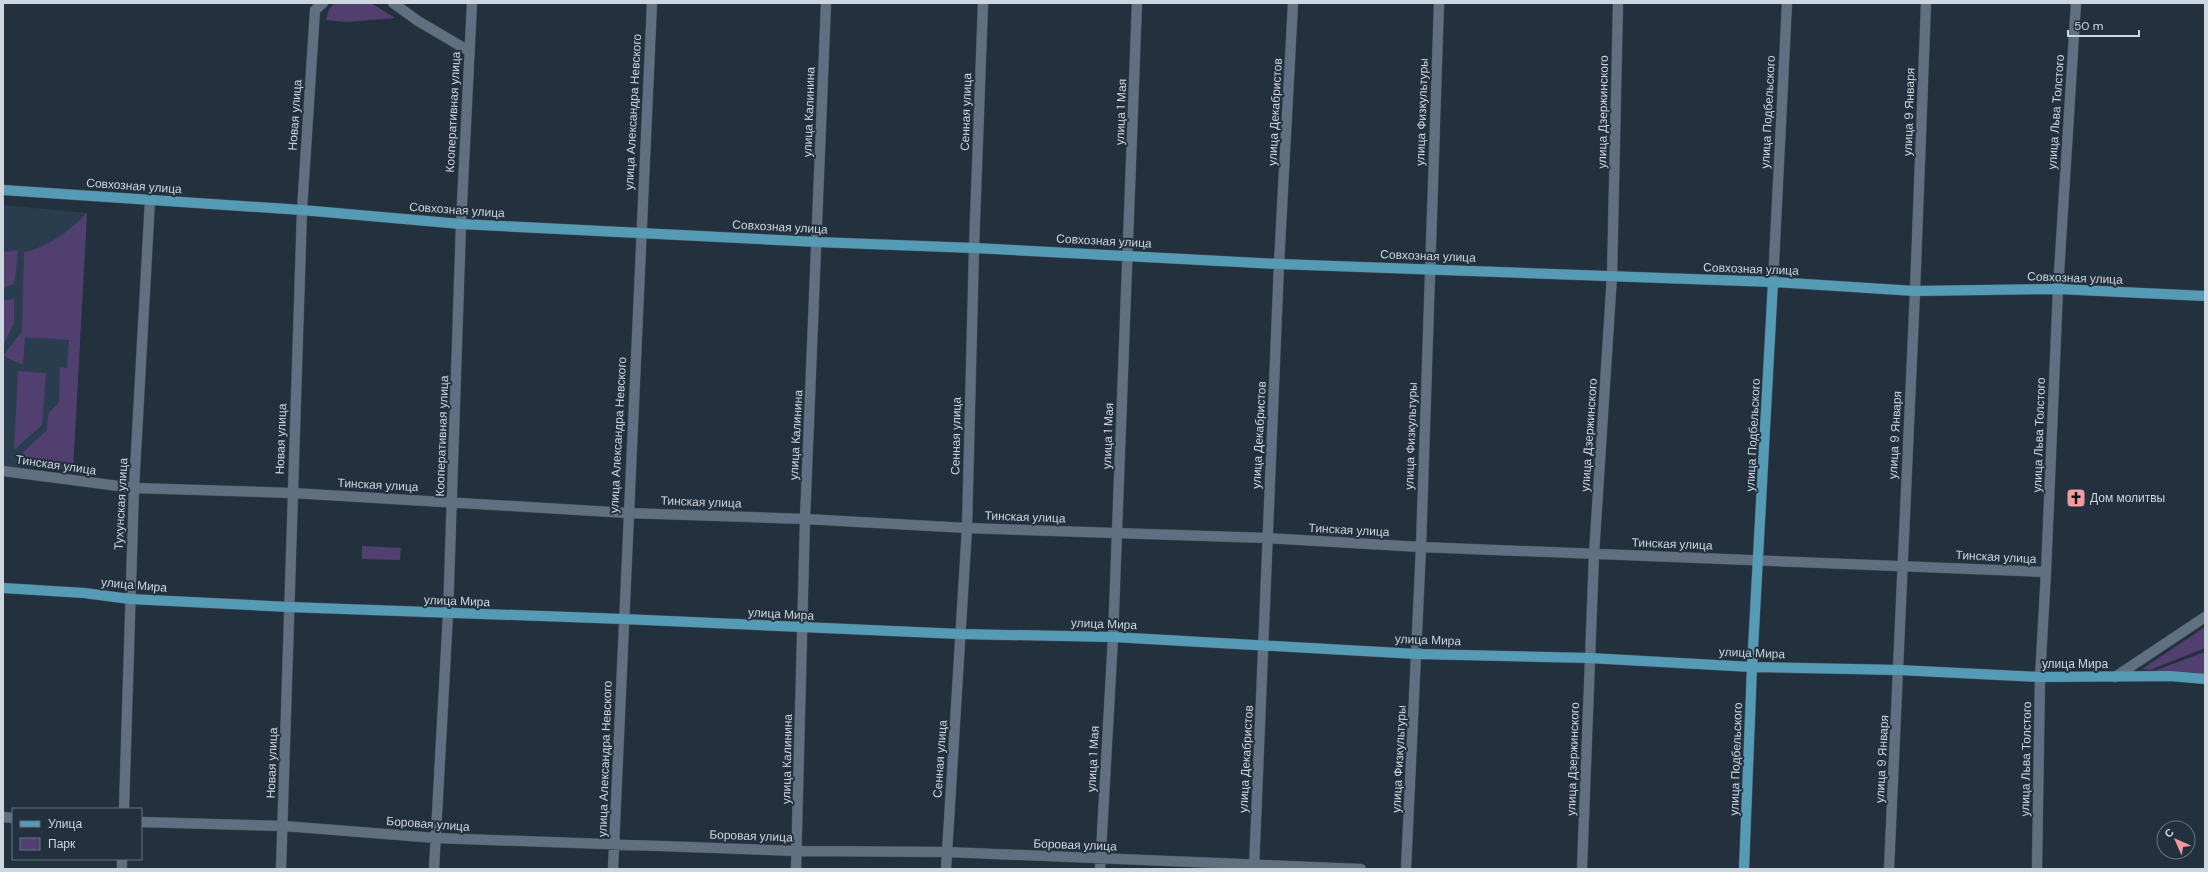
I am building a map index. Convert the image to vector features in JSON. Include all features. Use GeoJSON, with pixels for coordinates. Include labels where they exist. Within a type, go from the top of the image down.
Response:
{"type":"FeatureCollection","features":[{"type":"Feature","properties":{"kind":"main road","name":"Совхозная улица"},"geometry":{"type":"LineString","coordinates":[[3,190],[302,210],[461,224],[817,242],[1129,255],[1279,264],[1773,282],[1916,291],[2058,289],[2205,296]]}},
{"type":"Feature","properties":{"kind":"main road","name":"улица Подбельского"},"geometry":{"type":"LineString","coordinates":[[1744,869],[1752,667],[1759,561],[1773,282]]}},
{"type":"Feature","properties":{"kind":"main road","name":"улица Мира"},"geometry":{"type":"LineString","coordinates":[[3,588],[84,593],[130,599],[448,614],[623,619],[960,634],[1113,637],[1264,644],[1416,654],[1589,658],[1752,667],[1899,670],[2040,677],[2170,676],[2205,679]]}},
{"type":"Feature","properties":{"kind":"street","name":"Новая улица"},"geometry":{"type":"LineString","coordinates":[[282,869],[292,493],[302,210],[315,10],[323,3]]}},
{"type":"Feature","properties":{"kind":"street"},"geometry":{"type":"LineString","coordinates":[[393,3],[418,21],[469,51]]}},
{"type":"Feature","properties":{"kind":"street","name":"Кооперативная улица"},"geometry":{"type":"LineString","coordinates":[[434,869],[453,502],[461,224],[472,3]]}},
{"type":"Feature","properties":{"kind":"street","name":"улица Александра Невского"},"geometry":{"type":"LineString","coordinates":[[614,869],[623,619],[652,3]]}},
{"type":"Feature","properties":{"kind":"street","name":"улица Калинина"},"geometry":{"type":"LineString","coordinates":[[796,869],[805,519],[826,3]]}},
{"type":"Feature","properties":{"kind":"street","name":"Сенная улица"},"geometry":{"type":"LineString","coordinates":[[946,869],[967,528],[974,248],[983,3]]}},
{"type":"Feature","properties":{"kind":"street","name":"улица 1 Мая"},"geometry":{"type":"LineString","coordinates":[[1101,864],[1113,637],[1138,3]]}},
{"type":"Feature","properties":{"kind":"street","name":"улица Декабристов"},"geometry":{"type":"LineString","coordinates":[[1254,866],[1279,264],[1292,3]]}},
{"type":"Feature","properties":{"kind":"street","name":"улица Физкультуры"},"geometry":{"type":"LineString","coordinates":[[1406,869],[1421,547],[1439,3]]}},
{"type":"Feature","properties":{"kind":"street","name":"улица Дзержинского"},"geometry":{"type":"LineString","coordinates":[[1582,869],[1594,554],[1612,276],[1618,3]]}},
{"type":"Feature","properties":{"kind":"street","name":"улица Подбельского"},"geometry":{"type":"LineString","coordinates":[[1773,282],[1787,3]]}},
{"type":"Feature","properties":{"kind":"street","name":"улица 9 Января"},"geometry":{"type":"LineString","coordinates":[[1889,869],[1916,291],[1926,3]]}},
{"type":"Feature","properties":{"kind":"street","name":"улица Льва Толстого"},"geometry":{"type":"LineString","coordinates":[[2037,869],[2040,677],[2058,289],[2076,3]]}},
{"type":"Feature","properties":{"kind":"street","name":"Тухунская улица"},"geometry":{"type":"LineString","coordinates":[[124,808],[134,488],[150,200]]}},
{"type":"Feature","properties":{"kind":"street","name":"Тинская улица"},"geometry":{"type":"LineString","coordinates":[[3,471],[134,488],[292,493],[628,513],[805,519],[967,528],[1117,534],[1267,538],[1421,547],[1759,561],[1902,565],[2046,572]]}},
{"type":"Feature","properties":{"kind":"street"},"geometry":{"type":"LineString","coordinates":[[2115,677],[2205,617]]}},
{"type":"Feature","properties":{"kind":"street","name":"Боровая улица"},"geometry":{"type":"LineString","coordinates":[[142,822],[284,826],[436,838],[797,851],[947,852],[1101,864],[1361,869]]}},
{"type":"Feature","properties":{"kind":"shaded area"},"geometry":{"type":"Polygon","coordinates":[[[3,205],[87,213],[73,470],[3,466],[3,205]]]}},
{"type":"Feature","properties":{"kind":"green space"},"geometry":{"type":"Polygon","coordinates":[[[335,3],[371,3],[395,18],[347,22],[326,20],[329,9],[335,3]]]}},
{"type":"Feature","properties":{"kind":"green space"},"geometry":{"type":"Polygon","coordinates":[[[87,213],[73,470],[25,467],[23,452],[47,430],[48,414],[59,402],[60,367],[67,368],[69,340],[25,337],[23,365],[3,356],[22,331],[24,252],[33,250],[50,242],[73,226],[87,213]]]}},
{"type":"Feature","properties":{"kind":"green space"},"geometry":{"type":"Polygon","coordinates":[[[18,250],[15,280],[13,284],[3,288],[3,252],[18,250]]]}},
{"type":"Feature","properties":{"kind":"green space"},"geometry":{"type":"Polygon","coordinates":[[[14,299],[14,323],[3,346],[3,300],[14,299]]]}},
{"type":"Feature","properties":{"kind":"green space"},"geometry":{"type":"Polygon","coordinates":[[[18,371],[46,373],[42,425],[14,450],[18,371]]]}},
{"type":"Feature","properties":{"kind":"green space"},"geometry":{"type":"Polygon","coordinates":[[[362,546],[401,548],[400,560],[362,559],[362,546]]]}},
{"type":"Feature","properties":{"kind":"green space"},"geometry":{"type":"Polygon","coordinates":[[[2205,627],[2205,648],[2150,670],[2142,669],[2205,627]]]}},
{"type":"Feature","properties":{"kind":"green space"},"geometry":{"type":"Polygon","coordinates":[[[2205,652],[2205,675],[2151,672],[2205,652]]]}},
{"type":"Feature","properties":{"kind":"place","name":"Дом молитвы"},"geometry":{"type":"Point","coordinates":[2076,498]}}]}
